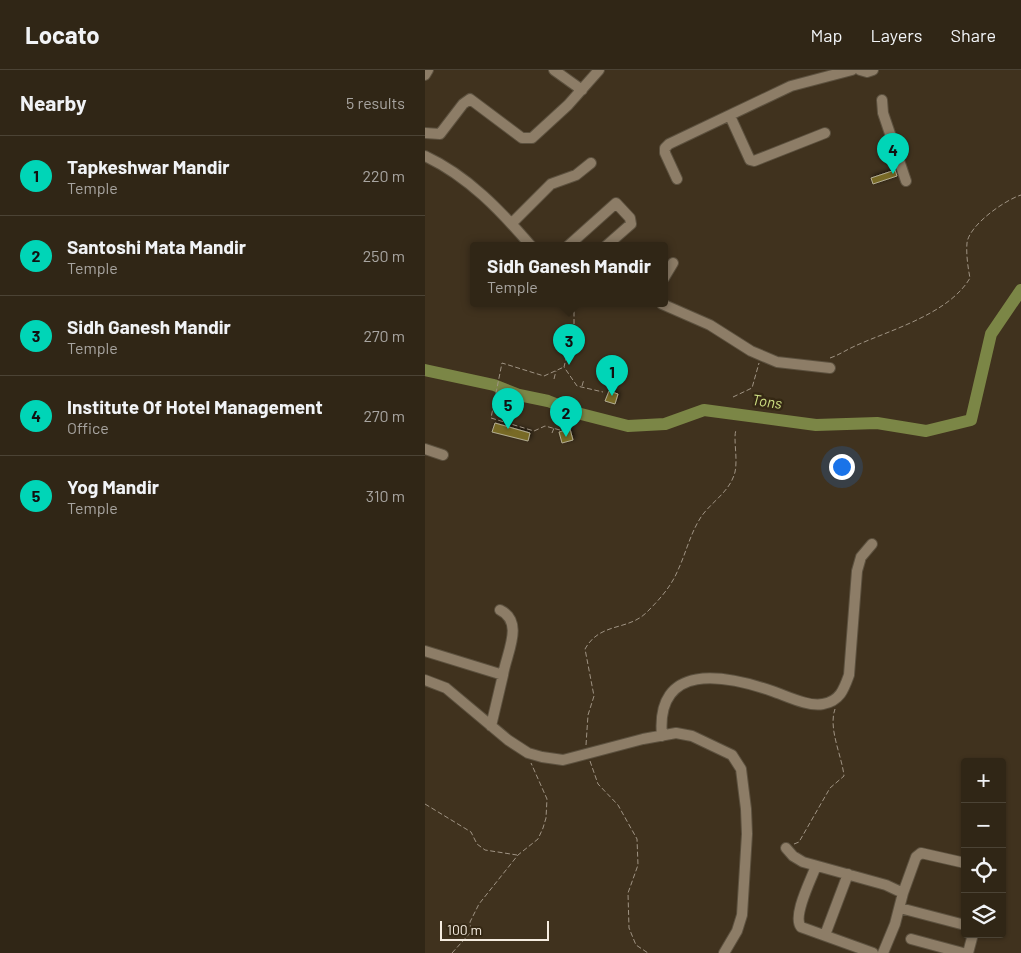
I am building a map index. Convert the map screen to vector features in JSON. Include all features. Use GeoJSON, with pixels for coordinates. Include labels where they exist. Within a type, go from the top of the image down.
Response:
{"type":"FeatureCollection","features":[{"type":"Feature","properties":{"kind":"street"},"geometry":{"type":"LineString","coordinates":[[425,75],[428,70]]}},
{"type":"Feature","properties":{"kind":"street"},"geometry":{"type":"LineString","coordinates":[[554,70],[582,90]]}},
{"type":"Feature","properties":{"kind":"street"},"geometry":{"type":"LineString","coordinates":[[425,133],[440,134],[463,104],[470,99],[522,138],[532,138],[582,90],[599,70]]}},
{"type":"Feature","properties":{"kind":"street"},"geometry":{"type":"LineString","coordinates":[[677,179],[668,160],[665,148],[669,144],[791,86],[852,70]]}},
{"type":"Feature","properties":{"kind":"street"},"geometry":{"type":"LineString","coordinates":[[860,70],[867,72],[873,70]]}},
{"type":"Feature","properties":{"kind":"street"},"geometry":{"type":"LineString","coordinates":[[882,100],[883,113],[906,181]]}},
{"type":"Feature","properties":{"kind":"street"},"geometry":{"type":"LineString","coordinates":[[730,116],[750,160],[825,133]]}},
{"type":"Feature","properties":{"kind":"street"},"geometry":{"type":"LineString","coordinates":[[425,156],[457,176],[485,197],[512,222],[528,242]]}},
{"type":"Feature","properties":{"kind":"street"},"geometry":{"type":"LineString","coordinates":[[512,222],[551,184],[576,175],[591,163]]}},
{"type":"Feature","properties":{"kind":"street"},"geometry":{"type":"LineString","coordinates":[[573,242],[617,203],[630,218],[631,224],[611,242]]}},
{"type":"Feature","properties":{"kind":"street"},"geometry":{"type":"LineString","coordinates":[[668,271],[673,263]]}},
{"type":"Feature","properties":{"kind":"street"},"geometry":{"type":"LineString","coordinates":[[668,306],[710,325],[761,355],[777,362],[829,368]]}},
{"type":"Feature","properties":{"kind":"street"},"geometry":{"type":"LineString","coordinates":[[425,449],[443,455]]}},
{"type":"Feature","properties":{"kind":"street"},"geometry":{"type":"LineString","coordinates":[[662,736],[662,710],[665,699],[676,688],[699,679],[717,679],[749,684],[814,705],[833,701],[841,694],[849,675],[855,584],[861,557],[872,544]]}},
{"type":"Feature","properties":{"kind":"street"},"geometry":{"type":"LineString","coordinates":[[491,726],[513,635],[513,625],[509,616],[500,610]]}},
{"type":"Feature","properties":{"kind":"street"},"geometry":{"type":"LineString","coordinates":[[425,651],[503,675]]}},
{"type":"Feature","properties":{"kind":"street"},"geometry":{"type":"LineString","coordinates":[[425,680],[446,688],[491,726],[528,753],[563,760],[676,733],[692,736],[732,755],[741,769],[747,829],[742,915],[737,931],[724,953]]}},
{"type":"Feature","properties":{"kind":"street"},"geometry":{"type":"LineString","coordinates":[[786,848],[798,860],[848,874],[903,893]]}},
{"type":"Feature","properties":{"kind":"street"},"geometry":{"type":"LineString","coordinates":[[883,953],[916,857],[921,853],[961,862]]}},
{"type":"Feature","properties":{"kind":"street"},"geometry":{"type":"LineString","coordinates":[[816,866],[797,920],[801,927],[873,953]]}},
{"type":"Feature","properties":{"kind":"street"},"geometry":{"type":"LineString","coordinates":[[825,935],[848,874]]}},
{"type":"Feature","properties":{"kind":"street"},"geometry":{"type":"LineString","coordinates":[[900,908],[961,923]]}},
{"type":"Feature","properties":{"kind":"street"},"geometry":{"type":"LineString","coordinates":[[968,953],[972,938]]}},
{"type":"Feature","properties":{"kind":"street"},"geometry":{"type":"LineString","coordinates":[[911,939],[963,953]]}},
{"type":"Feature","properties":{"kind":"path"},"geometry":{"type":"LineString","coordinates":[[829,368],[830,358],[855,346],[891,333],[953,299],[970,278],[967,242],[973,232],[990,212],[1011,198],[1021,195]]}},
{"type":"Feature","properties":{"kind":"path"},"geometry":{"type":"LineString","coordinates":[[574,307],[574,326],[564,367],[577,386],[603,392]]}},
{"type":"Feature","properties":{"kind":"path"},"geometry":{"type":"LineString","coordinates":[[733,397],[752,388],[761,355]]}},
{"type":"Feature","properties":{"kind":"path"},"geometry":{"type":"LineString","coordinates":[[560,430],[545,426],[534,430],[491,418],[502,363],[544,376],[564,367]]}},
{"type":"Feature","properties":{"kind":"path"},"geometry":{"type":"LineString","coordinates":[[554,379],[556,370]]}},
{"type":"Feature","properties":{"kind":"path"},"geometry":{"type":"LineString","coordinates":[[582,387],[584,379]]}},
{"type":"Feature","properties":{"kind":"path"},"geometry":{"type":"LineString","coordinates":[[552,433],[554,427]]}},
{"type":"Feature","properties":{"kind":"path"},"geometry":{"type":"LineString","coordinates":[[648,953],[636,945],[629,928],[628,893],[638,865],[637,839],[618,804],[598,784],[587,754],[585,738],[588,715],[594,696],[585,649],[593,636],[641,617],[664,594],[679,569],[687,543],[701,516],[714,504],[730,483],[735,472],[737,454],[734,436],[736,430]]}},
{"type":"Feature","properties":{"kind":"path"},"geometry":{"type":"LineString","coordinates":[[786,848],[799,842],[830,788],[844,776],[837,749],[833,701]]}},
{"type":"Feature","properties":{"kind":"path"},"geometry":{"type":"LineString","coordinates":[[451,953],[471,932],[469,922],[479,904],[518,856],[538,839],[547,818],[547,799],[528,753]]}},
{"type":"Feature","properties":{"kind":"path"},"geometry":{"type":"LineString","coordinates":[[425,804],[471,832],[477,844],[485,850],[508,852],[518,856]]}},
{"type":"Feature","properties":{"kind":"building"},"geometry":{"type":"Polygon","coordinates":[[[895,170],[897,176],[873,184],[871,178],[895,170]]]}},
{"type":"Feature","properties":{"kind":"building"},"geometry":{"type":"Polygon","coordinates":[[[609,391],[618,394],[615,404],[605,401],[609,391]]]}},
{"type":"Feature","properties":{"kind":"building"},"geometry":{"type":"Polygon","coordinates":[[[495,423],[530,433],[528,441],[492,432],[495,423]]]}},
{"type":"Feature","properties":{"kind":"building"},"geometry":{"type":"Polygon","coordinates":[[[570,429],[573,440],[562,443],[559,432],[570,429]]]}},
{"type":"Feature","properties":{"kind":"waterway","name":"Tons"},"geometry":{"type":"LineString","coordinates":[[425,370],[494,385],[519,395],[548,401],[581,414],[628,426],[665,424],[704,410],[816,425],[877,423],[926,431],[971,420],[991,334],[1021,290]]}},
{"type":"Feature","properties":{"kind":"place","name":"Institute Of Hotel Management"},"geometry":{"type":"Point","coordinates":[893,174]}},
{"type":"Feature","properties":{"kind":"place","name":"Sidh Ganesh Mandir"},"geometry":{"type":"Point","coordinates":[569,365]}},
{"type":"Feature","properties":{"kind":"place","name":"Tapkeshwar Mandir"},"geometry":{"type":"Point","coordinates":[612,396]}},
{"type":"Feature","properties":{"kind":"place","name":"Yog Mandir"},"geometry":{"type":"Point","coordinates":[508,429]}},
{"type":"Feature","properties":{"kind":"place","name":"Santoshi Mata Mandir"},"geometry":{"type":"Point","coordinates":[566,437]}}]}
